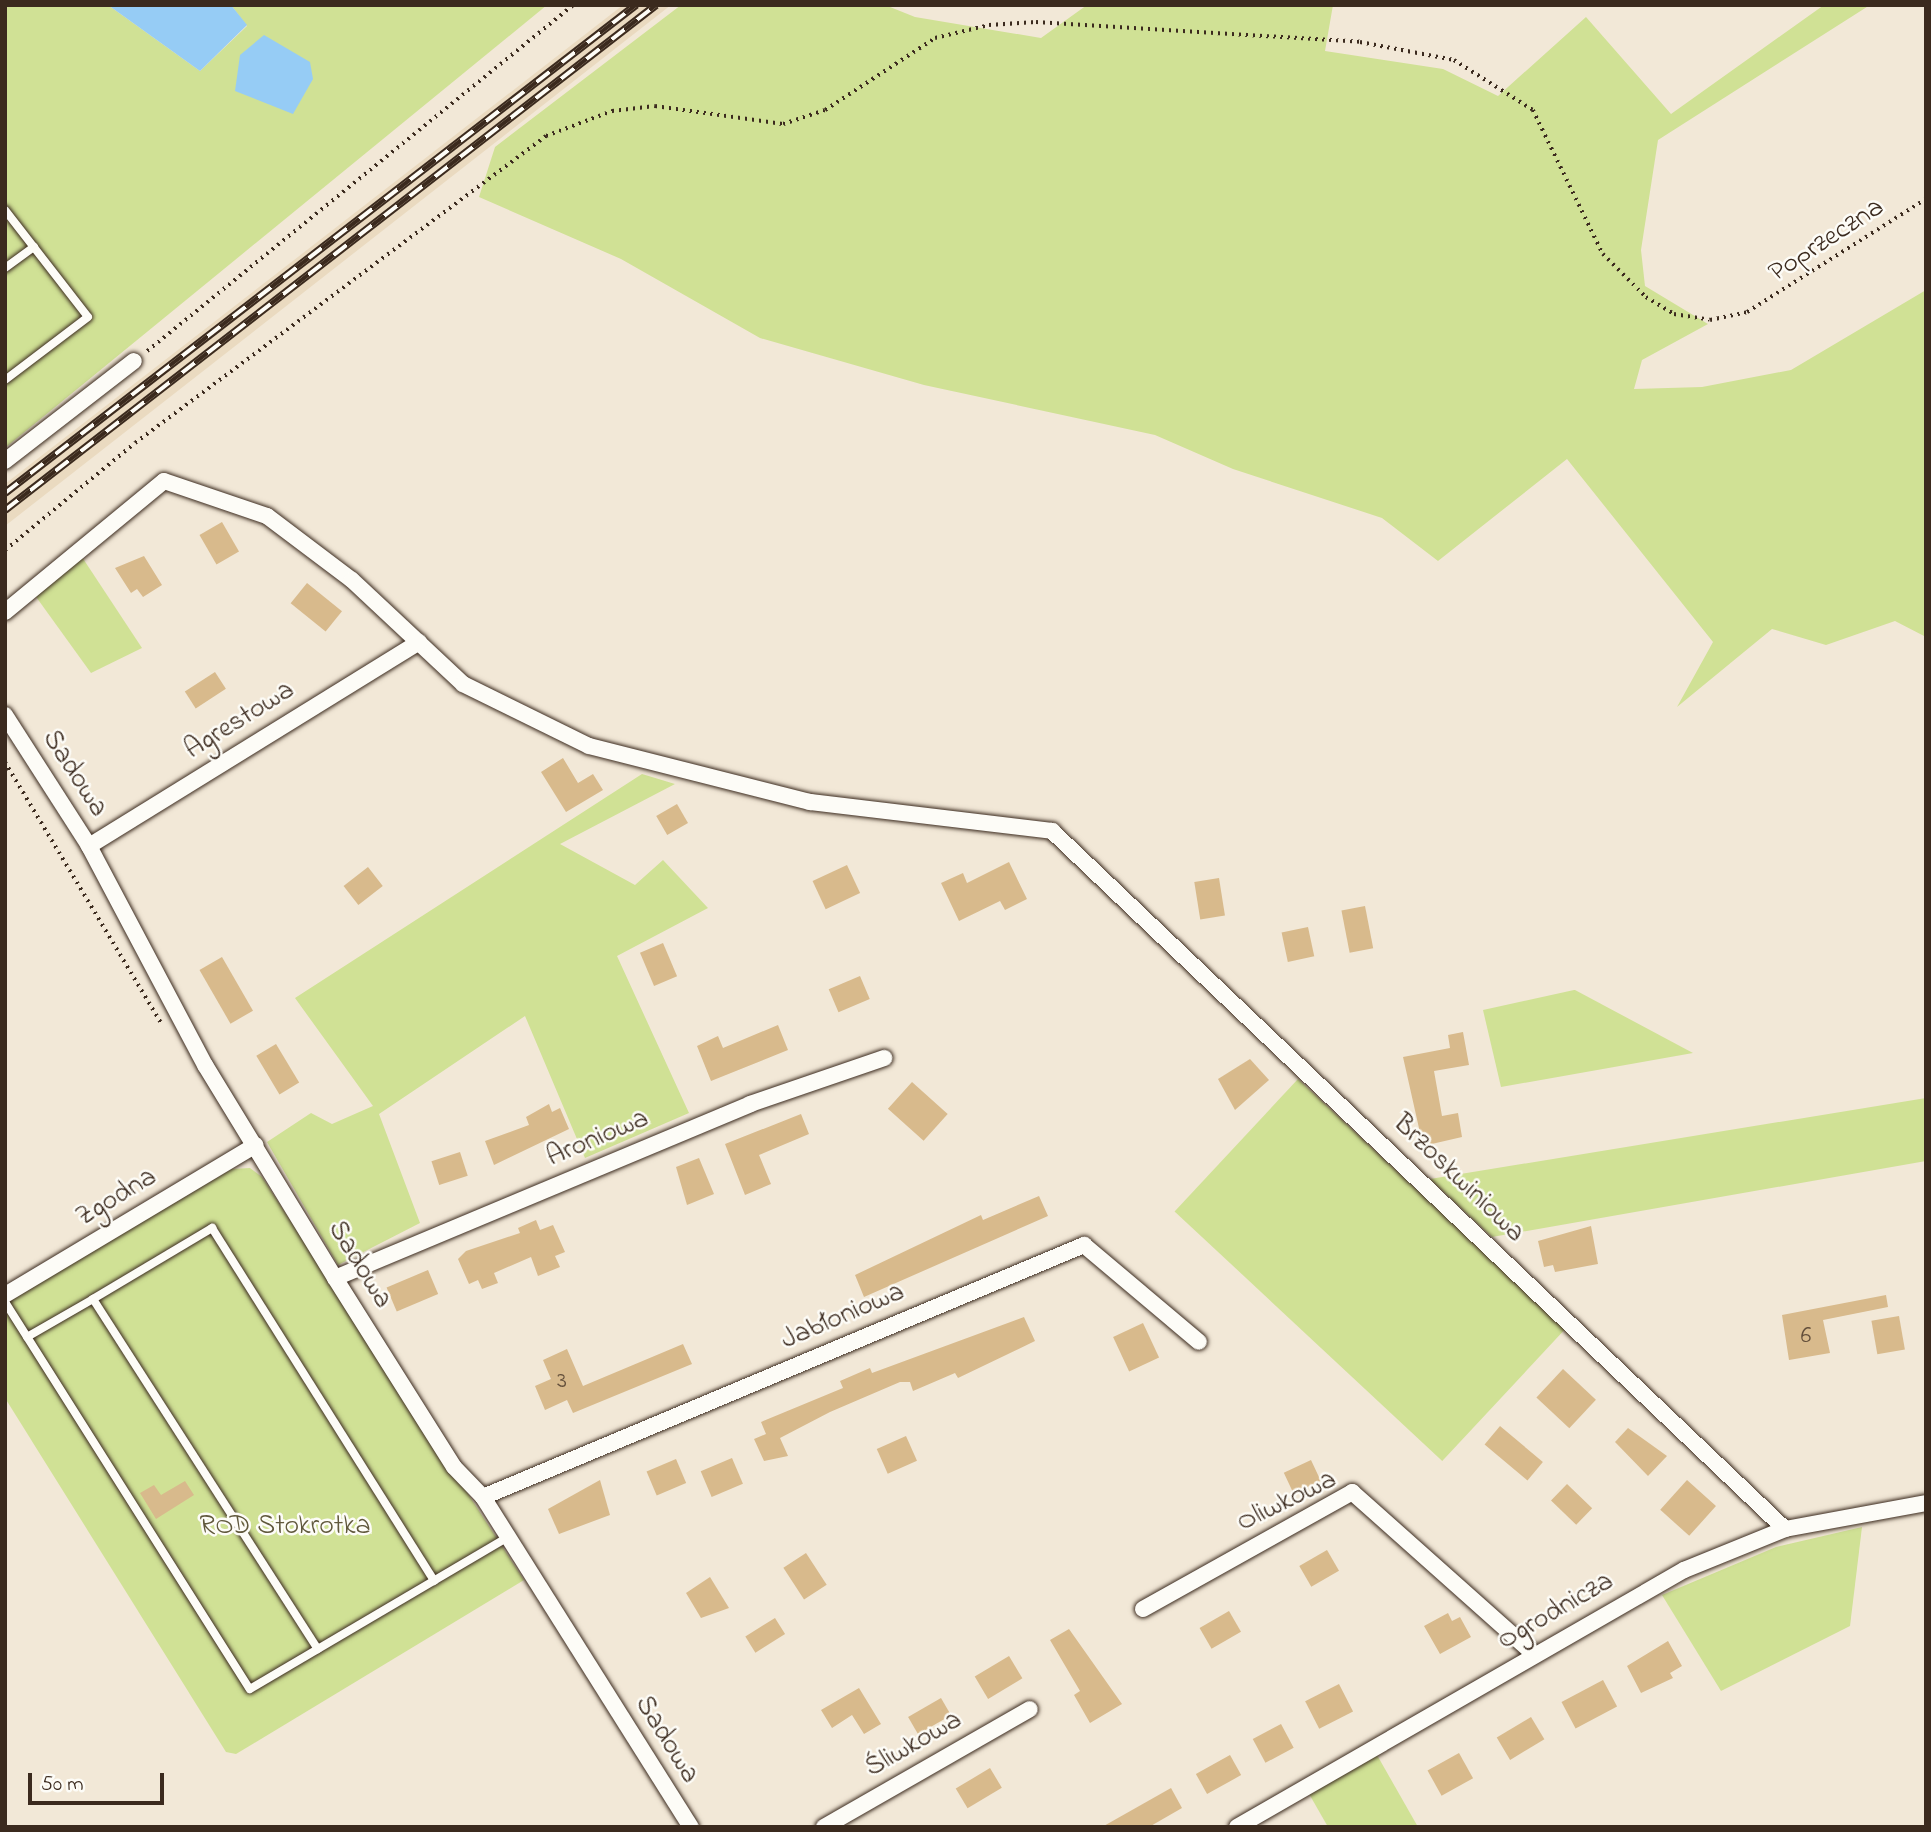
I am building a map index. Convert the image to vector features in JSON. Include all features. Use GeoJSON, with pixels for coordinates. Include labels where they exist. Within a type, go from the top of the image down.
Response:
{"type":"FeatureCollection","features":[{"type":"Feature","properties":{"kind":"street"},"geometry":{"type":"LineString","coordinates":[[5,461],[134,361]]}},
{"type":"Feature","properties":{"kind":"street","name":"Brzoskwiniowa"},"geometry":{"type":"LineString","coordinates":[[5,612],[164,481],[267,516],[419,642],[463,684],[589,746],[810,802],[1052,831],[1785,1529]]}},
{"type":"Feature","properties":{"kind":"street","name":"Agrestowa"},"geometry":{"type":"LineString","coordinates":[[89,846],[419,642]]}},
{"type":"Feature","properties":{"kind":"street","name":"Sadowa"},"geometry":{"type":"LineString","coordinates":[[5,715],[89,846],[205,1065],[335,1278],[454,1467],[482,1497],[508,1537],[691,1827]]}},
{"type":"Feature","properties":{"kind":"street","name":"Aroniowa"},"geometry":{"type":"LineString","coordinates":[[335,1278],[750,1104],[884,1058]]}},
{"type":"Feature","properties":{"kind":"street","name":"Zgodna"},"geometry":{"type":"LineString","coordinates":[[5,1295],[256,1145]]}},
{"type":"Feature","properties":{"kind":"street","name":"Jabłoniowa"},"geometry":{"type":"LineString","coordinates":[[482,1497],[1084,1245],[1199,1342]]}},
{"type":"Feature","properties":{"kind":"street","name":"Oliwkowa"},"geometry":{"type":"LineString","coordinates":[[1143,1608],[1352,1492],[1534,1654]]}},
{"type":"Feature","properties":{"kind":"street","name":"Ogrodnicza"},"geometry":{"type":"LineString","coordinates":[[1237,1827],[1684,1570],[1785,1529],[1926,1503]]}},
{"type":"Feature","properties":{"kind":"street","name":"Śliwkowa"},"geometry":{"type":"LineString","coordinates":[[824,1827],[1030,1709]]}},
{"type":"Feature","properties":{"kind":"lane"},"geometry":{"type":"LineString","coordinates":[[5,210],[88,317],[5,380]]}},
{"type":"Feature","properties":{"kind":"lane"},"geometry":{"type":"LineString","coordinates":[[5,268],[34,247]]}},
{"type":"Feature","properties":{"kind":"lane"},"geometry":{"type":"LineString","coordinates":[[27,1337],[212,1228],[434,1581]]}},
{"type":"Feature","properties":{"kind":"lane"},"geometry":{"type":"LineString","coordinates":[[93,1299],[318,1649]]}},
{"type":"Feature","properties":{"kind":"lane"},"geometry":{"type":"LineString","coordinates":[[5,1303],[250,1689],[508,1537]]}},
{"type":"Feature","properties":{"kind":"path"},"geometry":{"type":"LineString","coordinates":[[134,361],[573,5]]}},
{"type":"Feature","properties":{"kind":"path","name":"Poprzeczna"},"geometry":{"type":"LineString","coordinates":[[5,550],[135,443],[546,136],[612,111],[655,106],[783,124],[825,110],[935,38],[989,25],[1036,22],[1360,43],[1454,60],[1533,110],[1603,254],[1646,297],[1674,314],[1710,320],[1747,312],[1926,199]]}},
{"type":"Feature","properties":{"kind":"path"},"geometry":{"type":"LineString","coordinates":[[5,762],[165,1029]]}},
{"type":"Feature","properties":{"kind":"shaded area"},"geometry":{"type":"Polygon","coordinates":[[[623,5],[671,5],[5,526],[5,484],[623,5]]]}},
{"type":"Feature","properties":{"kind":"green space"},"geometry":{"type":"Polygon","coordinates":[[[5,5],[108,5],[200,71],[247,26],[231,5],[547,5],[5,448],[5,5]]]}},
{"type":"Feature","properties":{"kind":"green space"},"geometry":{"type":"Polygon","coordinates":[[[681,5],[885,5],[915,17],[1041,38],[1087,5],[1333,5],[1325,51],[1443,69],[1498,96],[1586,17],[1671,114],[1824,5],[1870,5],[1658,140],[1641,250],[1645,286],[1708,324],[1642,360],[1634,389],[1702,387],[1791,370],[1926,290],[1926,637],[1895,621],[1826,645],[1772,629],[1677,707],[1713,642],[1567,459],[1438,561],[1382,518],[1233,469],[1155,435],[924,385],[760,338],[621,259],[479,197],[495,147],[681,5]]]}},
{"type":"Feature","properties":{"kind":"green space"},"geometry":{"type":"Polygon","coordinates":[[[80,554],[142,648],[91,673],[34,594],[80,554]]]}},
{"type":"Feature","properties":{"kind":"green space"},"geometry":{"type":"Polygon","coordinates":[[[642,774],[675,784],[560,844],[635,885],[663,860],[708,908],[617,956],[689,1113],[585,1158],[525,1016],[379,1114],[420,1223],[338,1265],[267,1142],[311,1113],[332,1124],[373,1106],[295,998],[642,774]]]}},
{"type":"Feature","properties":{"kind":"green space"},"geometry":{"type":"Polygon","coordinates":[[[1574,990],[1693,1053],[1501,1087],[1483,1010],[1574,990]]]}},
{"type":"Feature","properties":{"kind":"green space"},"geometry":{"type":"Polygon","coordinates":[[[1298,1079],[1566,1329],[1442,1461],[1175,1211],[1298,1079]]]}},
{"type":"Feature","properties":{"kind":"green space"},"geometry":{"type":"Polygon","coordinates":[[[1926,1098],[1926,1161],[1492,1237],[1430,1179],[1926,1098]]]}},
{"type":"Feature","properties":{"kind":"green space","name":"ROD Stokrotka"},"geometry":{"type":"Polygon","coordinates":[[[250,1168],[262,1177],[524,1580],[236,1754],[226,1752],[5,1398],[5,1302],[232,1169],[250,1168]]]}},
{"type":"Feature","properties":{"kind":"green space"},"geometry":{"type":"Polygon","coordinates":[[[1862,1527],[1850,1626],[1721,1691],[1662,1595],[1776,1547],[1862,1527]]]}},
{"type":"Feature","properties":{"kind":"green space"},"geometry":{"type":"Polygon","coordinates":[[[1377,1755],[1418,1827],[1328,1827],[1308,1792],[1377,1755]]]}},
{"type":"Feature","properties":{"kind":"water"},"geometry":{"type":"Polygon","coordinates":[[[108,5],[231,5],[247,25],[200,71],[108,5]]]}},
{"type":"Feature","properties":{"kind":"water"},"geometry":{"type":"Polygon","coordinates":[[[264,35],[310,62],[313,79],[293,114],[235,91],[240,55],[264,35]]]}},
{"type":"Feature","properties":{"kind":"building"},"geometry":{"type":"Polygon","coordinates":[[[222,522],[239,551],[216,564],[199,535],[222,522]]]}},
{"type":"Feature","properties":{"kind":"building"},"geometry":{"type":"Polygon","coordinates":[[[144,556],[162,585],[143,597],[137,589],[131,593],[115,568],[144,556]]]}},
{"type":"Feature","properties":{"kind":"building"},"geometry":{"type":"Polygon","coordinates":[[[307,583],[342,611],[326,632],[291,603],[307,583]]]}},
{"type":"Feature","properties":{"kind":"building"},"geometry":{"type":"Polygon","coordinates":[[[215,672],[226,689],[196,708],[185,692],[215,672]]]}},
{"type":"Feature","properties":{"kind":"building"},"geometry":{"type":"Polygon","coordinates":[[[563,758],[578,783],[593,774],[603,790],[566,812],[541,772],[563,758]]]}},
{"type":"Feature","properties":{"kind":"building"},"geometry":{"type":"Polygon","coordinates":[[[677,804],[688,823],[667,835],[656,816],[677,804]]]}},
{"type":"Feature","properties":{"kind":"building"},"geometry":{"type":"Polygon","coordinates":[[[1009,862],[1027,899],[1005,910],[1000,901],[959,921],[941,883],[963,873],[967,883],[1009,862]]]}},
{"type":"Feature","properties":{"kind":"building"},"geometry":{"type":"Polygon","coordinates":[[[847,865],[860,893],[826,909],[813,881],[847,865]]]}},
{"type":"Feature","properties":{"kind":"building"},"geometry":{"type":"Polygon","coordinates":[[[368,867],[383,886],[358,905],[344,886],[368,867]]]}},
{"type":"Feature","properties":{"kind":"building"},"geometry":{"type":"Polygon","coordinates":[[[1219,878],[1225,916],[1200,919],[1194,882],[1219,878]]]}},
{"type":"Feature","properties":{"kind":"building"},"geometry":{"type":"Polygon","coordinates":[[[1365,906],[1373,948],[1350,953],[1341,911],[1365,906]]]}},
{"type":"Feature","properties":{"kind":"building"},"geometry":{"type":"Polygon","coordinates":[[[1308,927],[1314,956],[1288,962],[1282,933],[1308,927]]]}},
{"type":"Feature","properties":{"kind":"building"},"geometry":{"type":"Polygon","coordinates":[[[663,943],[677,976],[654,986],[640,953],[663,943]]]}},
{"type":"Feature","properties":{"kind":"building"},"geometry":{"type":"Polygon","coordinates":[[[222,957],[253,1011],[230,1024],[199,970],[222,957]]]}},
{"type":"Feature","properties":{"kind":"building"},"geometry":{"type":"Polygon","coordinates":[[[860,976],[870,999],[838,1012],[829,989],[860,976]]]}},
{"type":"Feature","properties":{"kind":"building"},"geometry":{"type":"Polygon","coordinates":[[[778,1025],[788,1050],[711,1081],[697,1046],[718,1036],[723,1048],[778,1025]]]}},
{"type":"Feature","properties":{"kind":"building"},"geometry":{"type":"Polygon","coordinates":[[[1463,1032],[1469,1065],[1434,1071],[1442,1116],[1458,1113],[1462,1137],[1423,1146],[1403,1057],[1450,1048],[1448,1035],[1463,1032]]]}},
{"type":"Feature","properties":{"kind":"building"},"geometry":{"type":"Polygon","coordinates":[[[276,1044],[299,1083],[279,1094],[256,1056],[276,1044]]]}},
{"type":"Feature","properties":{"kind":"building"},"geometry":{"type":"Polygon","coordinates":[[[1250,1059],[1269,1080],[1235,1110],[1218,1079],[1250,1059]]]}},
{"type":"Feature","properties":{"kind":"building"},"geometry":{"type":"Polygon","coordinates":[[[912,1082],[948,1114],[924,1141],[888,1109],[912,1082]]]}},
{"type":"Feature","properties":{"kind":"building"},"geometry":{"type":"Polygon","coordinates":[[[549,1104],[552,1112],[560,1108],[569,1129],[494,1165],[485,1141],[529,1125],[526,1117],[549,1104]]]}},
{"type":"Feature","properties":{"kind":"building"},"geometry":{"type":"Polygon","coordinates":[[[801,1114],[809,1134],[759,1155],[771,1184],[745,1195],[725,1144],[801,1114]]]}},
{"type":"Feature","properties":{"kind":"building"},"geometry":{"type":"Polygon","coordinates":[[[460,1152],[468,1176],[439,1185],[431,1161],[460,1152]]]}},
{"type":"Feature","properties":{"kind":"building"},"geometry":{"type":"Polygon","coordinates":[[[699,1158],[714,1194],[687,1205],[676,1167],[699,1158]]]}},
{"type":"Feature","properties":{"kind":"building"},"geometry":{"type":"Polygon","coordinates":[[[1039,1196],[1048,1216],[864,1297],[855,1275],[981,1215],[983,1220],[1039,1196]]]}},
{"type":"Feature","properties":{"kind":"building"},"geometry":{"type":"Polygon","coordinates":[[[536,1220],[540,1230],[553,1225],[565,1252],[555,1256],[560,1267],[538,1276],[531,1257],[494,1273],[498,1283],[482,1289],[478,1280],[469,1284],[458,1259],[466,1251],[520,1233],[518,1228],[536,1220]]]}},
{"type":"Feature","properties":{"kind":"building"},"geometry":{"type":"Polygon","coordinates":[[[1591,1226],[1598,1264],[1555,1272],[1553,1265],[1544,1267],[1538,1241],[1591,1226]]]}},
{"type":"Feature","properties":{"kind":"building"},"geometry":{"type":"Polygon","coordinates":[[[428,1270],[438,1294],[397,1312],[387,1288],[428,1270]]]}},
{"type":"Feature","properties":{"kind":"building"},"geometry":{"type":"Polygon","coordinates":[[[1886,1295],[1888,1307],[1823,1320],[1830,1353],[1789,1360],[1782,1315],[1886,1295]]]}},
{"type":"Feature","properties":{"kind":"building"},"geometry":{"type":"Polygon","coordinates":[[[1899,1316],[1905,1349],[1877,1354],[1871,1321],[1899,1316]]]}},
{"type":"Feature","properties":{"kind":"building"},"geometry":{"type":"Polygon","coordinates":[[[1024,1317],[1035,1341],[958,1378],[955,1373],[913,1391],[910,1382],[900,1382],[830,1412],[780,1438],[788,1456],[764,1461],[754,1439],[766,1434],[761,1422],[843,1388],[840,1381],[870,1368],[872,1373],[1024,1317]]]}},
{"type":"Feature","properties":{"kind":"building"},"geometry":{"type":"Polygon","coordinates":[[[1143,1323],[1159,1357],[1129,1371],[1113,1337],[1143,1323]]]}},
{"type":"Feature","properties":{"kind":"building"},"geometry":{"type":"Polygon","coordinates":[[[683,1344],[692,1364],[573,1413],[567,1400],[545,1410],[535,1386],[551,1379],[543,1360],[567,1349],[583,1386],[683,1344]]]}},
{"type":"Feature","properties":{"kind":"building"},"geometry":{"type":"Polygon","coordinates":[[[1563,1369],[1596,1400],[1569,1428],[1536,1398],[1563,1369]]]}},
{"type":"Feature","properties":{"kind":"building"},"geometry":{"type":"Polygon","coordinates":[[[1500,1426],[1543,1462],[1527,1480],[1485,1444],[1500,1426]]]}},
{"type":"Feature","properties":{"kind":"building"},"geometry":{"type":"Polygon","coordinates":[[[1628,1428],[1667,1456],[1648,1476],[1615,1442],[1628,1428]]]}},
{"type":"Feature","properties":{"kind":"building"},"geometry":{"type":"Polygon","coordinates":[[[906,1436],[917,1461],[888,1474],[877,1449],[906,1436]]]}},
{"type":"Feature","properties":{"kind":"building"},"geometry":{"type":"Polygon","coordinates":[[[732,1458],[743,1484],[712,1497],[701,1471],[732,1458]]]}},
{"type":"Feature","properties":{"kind":"building"},"geometry":{"type":"Polygon","coordinates":[[[676,1459],[686,1483],[657,1495],[647,1472],[676,1459]]]}},
{"type":"Feature","properties":{"kind":"building"},"geometry":{"type":"Polygon","coordinates":[[[1311,1460],[1321,1481],[1294,1494],[1284,1473],[1311,1460]]]}},
{"type":"Feature","properties":{"kind":"building"},"geometry":{"type":"Polygon","coordinates":[[[600,1480],[610,1515],[559,1534],[548,1509],[600,1480]]]}},
{"type":"Feature","properties":{"kind":"building"},"geometry":{"type":"Polygon","coordinates":[[[1687,1480],[1716,1506],[1689,1536],[1660,1510],[1687,1480]]]}},
{"type":"Feature","properties":{"kind":"building"},"geometry":{"type":"Polygon","coordinates":[[[185,1481],[194,1495],[156,1519],[140,1493],[154,1485],[161,1495],[185,1481]]]}},
{"type":"Feature","properties":{"kind":"building"},"geometry":{"type":"Polygon","coordinates":[[[1567,1484],[1592,1508],[1576,1525],[1551,1501],[1567,1484]]]}},
{"type":"Feature","properties":{"kind":"building"},"geometry":{"type":"Polygon","coordinates":[[[1327,1550],[1339,1571],[1311,1587],[1299,1566],[1327,1550]]]}},
{"type":"Feature","properties":{"kind":"building"},"geometry":{"type":"Polygon","coordinates":[[[806,1553],[827,1585],[804,1600],[783,1568],[806,1553]]]}},
{"type":"Feature","properties":{"kind":"building"},"geometry":{"type":"Polygon","coordinates":[[[710,1577],[729,1608],[701,1618],[686,1593],[710,1577]]]}},
{"type":"Feature","properties":{"kind":"building"},"geometry":{"type":"Polygon","coordinates":[[[1229,1611],[1241,1632],[1212,1649],[1200,1628],[1229,1611]]]}},
{"type":"Feature","properties":{"kind":"building"},"geometry":{"type":"Polygon","coordinates":[[[1448,1613],[1452,1621],[1460,1617],[1471,1637],[1440,1654],[1424,1626],[1448,1613]]]}},
{"type":"Feature","properties":{"kind":"building"},"geometry":{"type":"Polygon","coordinates":[[[775,1618],[785,1634],[755,1653],[745,1637],[775,1618]]]}},
{"type":"Feature","properties":{"kind":"building"},"geometry":{"type":"Polygon","coordinates":[[[1069,1629],[1122,1704],[1090,1723],[1074,1695],[1080,1691],[1050,1640],[1069,1629]]]}},
{"type":"Feature","properties":{"kind":"building"},"geometry":{"type":"Polygon","coordinates":[[[1668,1641],[1682,1666],[1670,1673],[1673,1678],[1641,1693],[1627,1666],[1668,1641]]]}},
{"type":"Feature","properties":{"kind":"building"},"geometry":{"type":"Polygon","coordinates":[[[1009,1656],[1022,1678],[988,1699],[975,1677],[1009,1656]]]}},
{"type":"Feature","properties":{"kind":"building"},"geometry":{"type":"Polygon","coordinates":[[[1603,1680],[1617,1706],[1576,1729],[1562,1702],[1603,1680]]]}},
{"type":"Feature","properties":{"kind":"building"},"geometry":{"type":"Polygon","coordinates":[[[1339,1684],[1353,1712],[1319,1729],[1305,1701],[1339,1684]]]}},
{"type":"Feature","properties":{"kind":"building"},"geometry":{"type":"Polygon","coordinates":[[[859,1688],[881,1724],[864,1734],[852,1715],[832,1728],[821,1710],[859,1688]]]}},
{"type":"Feature","properties":{"kind":"building"},"geometry":{"type":"Polygon","coordinates":[[[941,1698],[951,1715],[918,1734],[908,1717],[941,1698]]]}},
{"type":"Feature","properties":{"kind":"building"},"geometry":{"type":"Polygon","coordinates":[[[1531,1717],[1544,1739],[1510,1760],[1497,1738],[1531,1717]]]}},
{"type":"Feature","properties":{"kind":"building"},"geometry":{"type":"Polygon","coordinates":[[[1281,1724],[1294,1748],[1265,1763],[1253,1739],[1281,1724]]]}},
{"type":"Feature","properties":{"kind":"building"},"geometry":{"type":"Polygon","coordinates":[[[1459,1753],[1473,1778],[1442,1796],[1428,1770],[1459,1753]]]}},
{"type":"Feature","properties":{"kind":"building"},"geometry":{"type":"Polygon","coordinates":[[[1230,1755],[1241,1775],[1207,1794],[1196,1774],[1230,1755]]]}},
{"type":"Feature","properties":{"kind":"building"},"geometry":{"type":"Polygon","coordinates":[[[990,1768],[1002,1788],[968,1808],[956,1789],[990,1768]]]}},
{"type":"Feature","properties":{"kind":"building"},"geometry":{"type":"Polygon","coordinates":[[[1171,1788],[1182,1808],[1149,1827],[1102,1827],[1171,1788]]]}},
{"type":"Feature","properties":{"kind":"railway"},"geometry":{"type":"LineString","coordinates":[[5,493],[636,5]]}},
{"type":"Feature","properties":{"kind":"railway"},"geometry":{"type":"LineString","coordinates":[[5,510],[656,5]]}}]}
